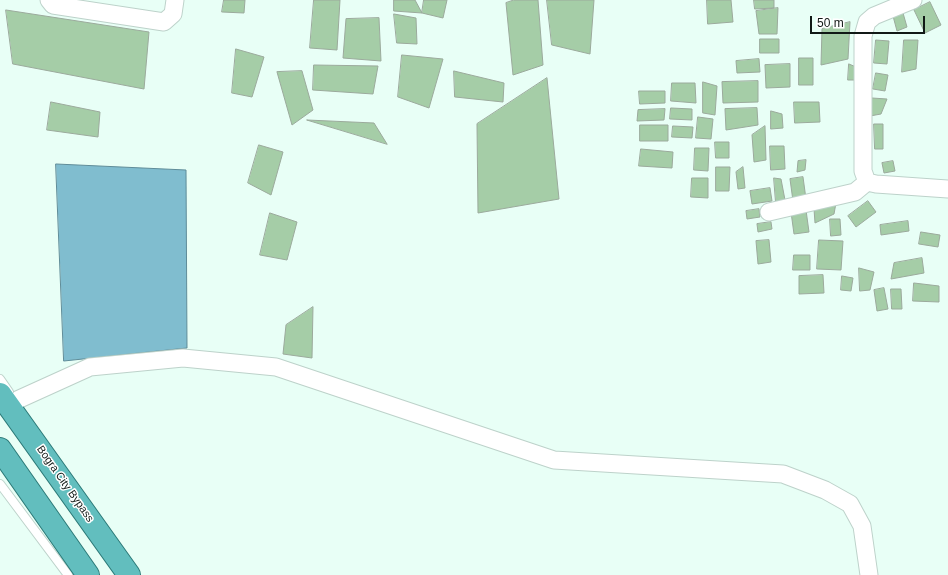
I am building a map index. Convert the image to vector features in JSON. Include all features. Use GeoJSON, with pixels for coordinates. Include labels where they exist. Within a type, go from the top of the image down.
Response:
{"type":"FeatureCollection","features":[{"type":"Feature","properties":{"kind":"highway","name":"Bogra City Bypass"},"geometry":{"type":"LineString","coordinates":[[12,401],[132,572]]}},
{"type":"Feature","properties":{"kind":"highway"},"geometry":{"type":"LineString","coordinates":[[0,449],[88,575]]}},
{"type":"Feature","properties":{"kind":"street"},"geometry":{"type":"LineString","coordinates":[[49,0],[53,5],[164,22],[173,14],[175,0]]}},
{"type":"Feature","properties":{"kind":"street"},"geometry":{"type":"LineString","coordinates":[[867,182],[863,171],[863,36],[867,22],[874,16],[913,0]]}},
{"type":"Feature","properties":{"kind":"street"},"geometry":{"type":"LineString","coordinates":[[867,182],[876,184],[948,189]]}},
{"type":"Feature","properties":{"kind":"street"},"geometry":{"type":"LineString","coordinates":[[769,212],[855,192],[867,182]]}},
{"type":"Feature","properties":{"kind":"street"},"geometry":{"type":"LineString","coordinates":[[12,401],[90,368],[183,358],[276,367],[554,460],[783,474],[825,490],[850,504],[862,526],[869,575]]}},
{"type":"Feature","properties":{"kind":"lane"},"geometry":{"type":"LineString","coordinates":[[0,379],[12,401]]}},
{"type":"Feature","properties":{"kind":"lane"},"geometry":{"type":"LineString","coordinates":[[47,445],[132,572]]}},
{"type":"Feature","properties":{"kind":"lane"},"geometry":{"type":"LineString","coordinates":[[0,484],[68,575]]}},
{"type":"Feature","properties":{"kind":"water"},"geometry":{"type":"Polygon","coordinates":[[[56,164],[186,170],[187,348],[64,361],[56,164]]]}},
{"type":"Feature","properties":{"kind":"building"},"geometry":{"type":"Polygon","coordinates":[[[224,0],[245,0],[244,13],[222,12],[224,0]]]}},
{"type":"Feature","properties":{"kind":"building"},"geometry":{"type":"Polygon","coordinates":[[[314,0],[340,0],[337,50],[310,48],[314,0]]]}},
{"type":"Feature","properties":{"kind":"building"},"geometry":{"type":"Polygon","coordinates":[[[394,0],[415,0],[422,13],[394,11],[394,0]]]}},
{"type":"Feature","properties":{"kind":"building"},"geometry":{"type":"Polygon","coordinates":[[[424,0],[447,0],[443,18],[422,13],[424,0]]]}},
{"type":"Feature","properties":{"kind":"building"},"geometry":{"type":"Polygon","coordinates":[[[514,0],[538,0],[543,65],[513,75],[506,3],[514,0]]]}},
{"type":"Feature","properties":{"kind":"building"},"geometry":{"type":"Polygon","coordinates":[[[547,0],[594,0],[590,54],[552,45],[547,0]]]}},
{"type":"Feature","properties":{"kind":"building"},"geometry":{"type":"Polygon","coordinates":[[[707,0],[731,0],[733,22],[708,24],[707,0]]]}},
{"type":"Feature","properties":{"kind":"building"},"geometry":{"type":"Polygon","coordinates":[[[754,0],[774,0],[774,8],[755,9],[754,0]]]}},
{"type":"Feature","properties":{"kind":"building"},"geometry":{"type":"Polygon","coordinates":[[[930,2],[941,25],[925,33],[914,10],[930,2]]]}},
{"type":"Feature","properties":{"kind":"building"},"geometry":{"type":"Polygon","coordinates":[[[778,8],[777,34],[759,34],[756,11],[778,8]]]}},
{"type":"Feature","properties":{"kind":"building"},"geometry":{"type":"Polygon","coordinates":[[[6,10],[149,32],[144,89],[13,64],[6,10]]]}},
{"type":"Feature","properties":{"kind":"building"},"geometry":{"type":"Polygon","coordinates":[[[903,13],[907,27],[897,31],[893,16],[903,13]]]}},
{"type":"Feature","properties":{"kind":"building"},"geometry":{"type":"Polygon","coordinates":[[[394,14],[416,18],[417,44],[397,43],[394,14]]]}},
{"type":"Feature","properties":{"kind":"building"},"geometry":{"type":"Polygon","coordinates":[[[379,18],[381,61],[343,58],[346,19],[379,18]]]}},
{"type":"Feature","properties":{"kind":"building"},"geometry":{"type":"Polygon","coordinates":[[[850,22],[848,59],[821,65],[822,29],[850,22]]]}},
{"type":"Feature","properties":{"kind":"building"},"geometry":{"type":"Polygon","coordinates":[[[760,39],[779,39],[779,53],[760,53],[760,39]]]}},
{"type":"Feature","properties":{"kind":"building"},"geometry":{"type":"Polygon","coordinates":[[[876,40],[889,41],[887,64],[874,63],[876,40]]]}},
{"type":"Feature","properties":{"kind":"building"},"geometry":{"type":"Polygon","coordinates":[[[904,40],[918,40],[916,69],[902,72],[904,40]]]}},
{"type":"Feature","properties":{"kind":"building"},"geometry":{"type":"Polygon","coordinates":[[[236,49],[264,57],[252,97],[232,93],[236,49]]]}},
{"type":"Feature","properties":{"kind":"building"},"geometry":{"type":"Polygon","coordinates":[[[402,55],[443,59],[429,108],[398,97],[402,55]]]}},
{"type":"Feature","properties":{"kind":"building"},"geometry":{"type":"Polygon","coordinates":[[[799,58],[813,58],[813,85],[799,85],[799,58]]]}},
{"type":"Feature","properties":{"kind":"building"},"geometry":{"type":"Polygon","coordinates":[[[759,59],[760,72],[737,73],[736,61],[759,59]]]}},
{"type":"Feature","properties":{"kind":"building"},"geometry":{"type":"Polygon","coordinates":[[[790,64],[790,87],[766,88],[765,65],[790,64]]]}},
{"type":"Feature","properties":{"kind":"building"},"geometry":{"type":"Polygon","coordinates":[[[849,64],[856,67],[856,80],[848,80],[849,64]]]}},
{"type":"Feature","properties":{"kind":"building"},"geometry":{"type":"Polygon","coordinates":[[[314,65],[378,66],[373,94],[313,90],[314,65]]]}},
{"type":"Feature","properties":{"kind":"building"},"geometry":{"type":"Polygon","coordinates":[[[302,71],[313,110],[292,125],[277,72],[302,71]]]}},
{"type":"Feature","properties":{"kind":"building"},"geometry":{"type":"Polygon","coordinates":[[[454,71],[504,83],[503,102],[455,97],[454,71]]]}},
{"type":"Feature","properties":{"kind":"building"},"geometry":{"type":"Polygon","coordinates":[[[876,73],[888,75],[885,91],[873,89],[876,73]]]}},
{"type":"Feature","properties":{"kind":"building"},"geometry":{"type":"Polygon","coordinates":[[[547,78],[559,199],[478,213],[477,124],[547,78]]]}},
{"type":"Feature","properties":{"kind":"building"},"geometry":{"type":"Polygon","coordinates":[[[758,81],[758,102],[723,103],[722,82],[758,81]]]}},
{"type":"Feature","properties":{"kind":"building"},"geometry":{"type":"Polygon","coordinates":[[[703,82],[717,86],[715,115],[703,113],[703,82]]]}},
{"type":"Feature","properties":{"kind":"building"},"geometry":{"type":"Polygon","coordinates":[[[672,83],[695,83],[696,103],[671,101],[672,83]]]}},
{"type":"Feature","properties":{"kind":"building"},"geometry":{"type":"Polygon","coordinates":[[[639,91],[665,91],[665,103],[640,104],[639,91]]]}},
{"type":"Feature","properties":{"kind":"building"},"geometry":{"type":"Polygon","coordinates":[[[872,98],[887,99],[881,114],[870,116],[872,98]]]}},
{"type":"Feature","properties":{"kind":"building"},"geometry":{"type":"Polygon","coordinates":[[[51,102],[100,112],[98,137],[47,130],[51,102]]]}},
{"type":"Feature","properties":{"kind":"building"},"geometry":{"type":"Polygon","coordinates":[[[794,102],[819,102],[820,122],[795,123],[794,102]]]}},
{"type":"Feature","properties":{"kind":"building"},"geometry":{"type":"Polygon","coordinates":[[[671,108],[692,109],[692,120],[670,119],[671,108]]]}},
{"type":"Feature","properties":{"kind":"building"},"geometry":{"type":"Polygon","coordinates":[[[757,108],[758,125],[726,130],[725,109],[757,108]]]}},
{"type":"Feature","properties":{"kind":"building"},"geometry":{"type":"Polygon","coordinates":[[[665,109],[664,120],[637,121],[638,110],[665,109]]]}},
{"type":"Feature","properties":{"kind":"building"},"geometry":{"type":"Polygon","coordinates":[[[771,111],[782,114],[783,128],[771,129],[771,111]]]}},
{"type":"Feature","properties":{"kind":"building"},"geometry":{"type":"Polygon","coordinates":[[[698,117],[713,119],[711,139],[696,138],[698,117]]]}},
{"type":"Feature","properties":{"kind":"building"},"geometry":{"type":"Polygon","coordinates":[[[307,120],[374,123],[387,144],[307,120]]]}},
{"type":"Feature","properties":{"kind":"building"},"geometry":{"type":"Polygon","coordinates":[[[874,124],[883,124],[883,149],[875,149],[874,124]]]}},
{"type":"Feature","properties":{"kind":"building"},"geometry":{"type":"Polygon","coordinates":[[[640,125],[668,125],[668,141],[640,141],[640,125]]]}},
{"type":"Feature","properties":{"kind":"building"},"geometry":{"type":"Polygon","coordinates":[[[673,126],[693,127],[692,138],[672,137],[673,126]]]}},
{"type":"Feature","properties":{"kind":"building"},"geometry":{"type":"Polygon","coordinates":[[[765,126],[766,160],[754,162],[752,135],[765,126]]]}},
{"type":"Feature","properties":{"kind":"building"},"geometry":{"type":"Polygon","coordinates":[[[715,142],[729,142],[729,158],[716,158],[715,142]]]}},
{"type":"Feature","properties":{"kind":"building"},"geometry":{"type":"Polygon","coordinates":[[[259,145],[283,152],[271,195],[248,183],[259,145]]]}},
{"type":"Feature","properties":{"kind":"building"},"geometry":{"type":"Polygon","coordinates":[[[770,146],[784,146],[785,169],[771,170],[770,146]]]}},
{"type":"Feature","properties":{"kind":"building"},"geometry":{"type":"Polygon","coordinates":[[[695,148],[709,148],[708,171],[694,170],[695,148]]]}},
{"type":"Feature","properties":{"kind":"building"},"geometry":{"type":"Polygon","coordinates":[[[641,149],[673,152],[672,168],[639,166],[641,149]]]}},
{"type":"Feature","properties":{"kind":"building"},"geometry":{"type":"Polygon","coordinates":[[[806,160],[805,170],[797,172],[798,161],[806,160]]]}},
{"type":"Feature","properties":{"kind":"building"},"geometry":{"type":"Polygon","coordinates":[[[893,161],[895,171],[884,173],[882,163],[893,161]]]}},
{"type":"Feature","properties":{"kind":"building"},"geometry":{"type":"Polygon","coordinates":[[[716,167],[730,167],[729,191],[716,191],[716,167]]]}},
{"type":"Feature","properties":{"kind":"building"},"geometry":{"type":"Polygon","coordinates":[[[743,167],[745,188],[738,189],[736,172],[743,167]]]}},
{"type":"Feature","properties":{"kind":"building"},"geometry":{"type":"Polygon","coordinates":[[[803,177],[806,199],[793,201],[790,179],[803,177]]]}},
{"type":"Feature","properties":{"kind":"building"},"geometry":{"type":"Polygon","coordinates":[[[692,178],[708,178],[708,198],[691,197],[692,178]]]}},
{"type":"Feature","properties":{"kind":"building"},"geometry":{"type":"Polygon","coordinates":[[[774,178],[781,179],[785,200],[776,203],[774,178]]]}},
{"type":"Feature","properties":{"kind":"building"},"geometry":{"type":"Polygon","coordinates":[[[770,188],[772,201],[752,204],[750,191],[770,188]]]}},
{"type":"Feature","properties":{"kind":"building"},"geometry":{"type":"Polygon","coordinates":[[[868,201],[876,212],[856,227],[848,216],[868,201]]]}},
{"type":"Feature","properties":{"kind":"building"},"geometry":{"type":"Polygon","coordinates":[[[836,203],[834,214],[815,223],[814,209],[836,203]]]}},
{"type":"Feature","properties":{"kind":"building"},"geometry":{"type":"Polygon","coordinates":[[[759,209],[760,217],[747,219],[746,211],[759,209]]]}},
{"type":"Feature","properties":{"kind":"building"},"geometry":{"type":"Polygon","coordinates":[[[806,210],[809,232],[794,234],[791,212],[806,210]]]}},
{"type":"Feature","properties":{"kind":"building"},"geometry":{"type":"Polygon","coordinates":[[[270,213],[297,222],[287,260],[260,255],[270,213]]]}},
{"type":"Feature","properties":{"kind":"building"},"geometry":{"type":"Polygon","coordinates":[[[830,219],[840,219],[841,235],[831,236],[830,219]]]}},
{"type":"Feature","properties":{"kind":"building"},"geometry":{"type":"Polygon","coordinates":[[[908,221],[909,231],[881,235],[880,225],[908,221]]]}},
{"type":"Feature","properties":{"kind":"building"},"geometry":{"type":"Polygon","coordinates":[[[771,222],[772,229],[758,232],[757,224],[771,222]]]}},
{"type":"Feature","properties":{"kind":"building"},"geometry":{"type":"Polygon","coordinates":[[[921,232],[940,235],[938,247],[919,244],[921,232]]]}},
{"type":"Feature","properties":{"kind":"building"},"geometry":{"type":"Polygon","coordinates":[[[769,240],[771,262],[758,264],[756,241],[769,240]]]}},
{"type":"Feature","properties":{"kind":"building"},"geometry":{"type":"Polygon","coordinates":[[[819,240],[843,241],[841,270],[817,269],[819,240]]]}},
{"type":"Feature","properties":{"kind":"building"},"geometry":{"type":"Polygon","coordinates":[[[794,255],[810,255],[810,270],[793,270],[794,255]]]}},
{"type":"Feature","properties":{"kind":"building"},"geometry":{"type":"Polygon","coordinates":[[[922,258],[924,273],[891,279],[894,263],[922,258]]]}},
{"type":"Feature","properties":{"kind":"building"},"geometry":{"type":"Polygon","coordinates":[[[859,268],[874,272],[870,290],[860,291],[859,268]]]}},
{"type":"Feature","properties":{"kind":"building"},"geometry":{"type":"Polygon","coordinates":[[[823,275],[824,293],[799,294],[799,276],[823,275]]]}},
{"type":"Feature","properties":{"kind":"building"},"geometry":{"type":"Polygon","coordinates":[[[842,276],[853,278],[851,291],[841,290],[842,276]]]}},
{"type":"Feature","properties":{"kind":"building"},"geometry":{"type":"Polygon","coordinates":[[[914,283],[939,286],[939,302],[913,301],[914,283]]]}},
{"type":"Feature","properties":{"kind":"building"},"geometry":{"type":"Polygon","coordinates":[[[884,288],[888,309],[877,311],[874,290],[884,288]]]}},
{"type":"Feature","properties":{"kind":"building"},"geometry":{"type":"Polygon","coordinates":[[[891,289],[901,289],[902,309],[892,309],[891,289]]]}},
{"type":"Feature","properties":{"kind":"building"},"geometry":{"type":"Polygon","coordinates":[[[313,307],[312,358],[283,354],[286,325],[313,307]]]}}]}
